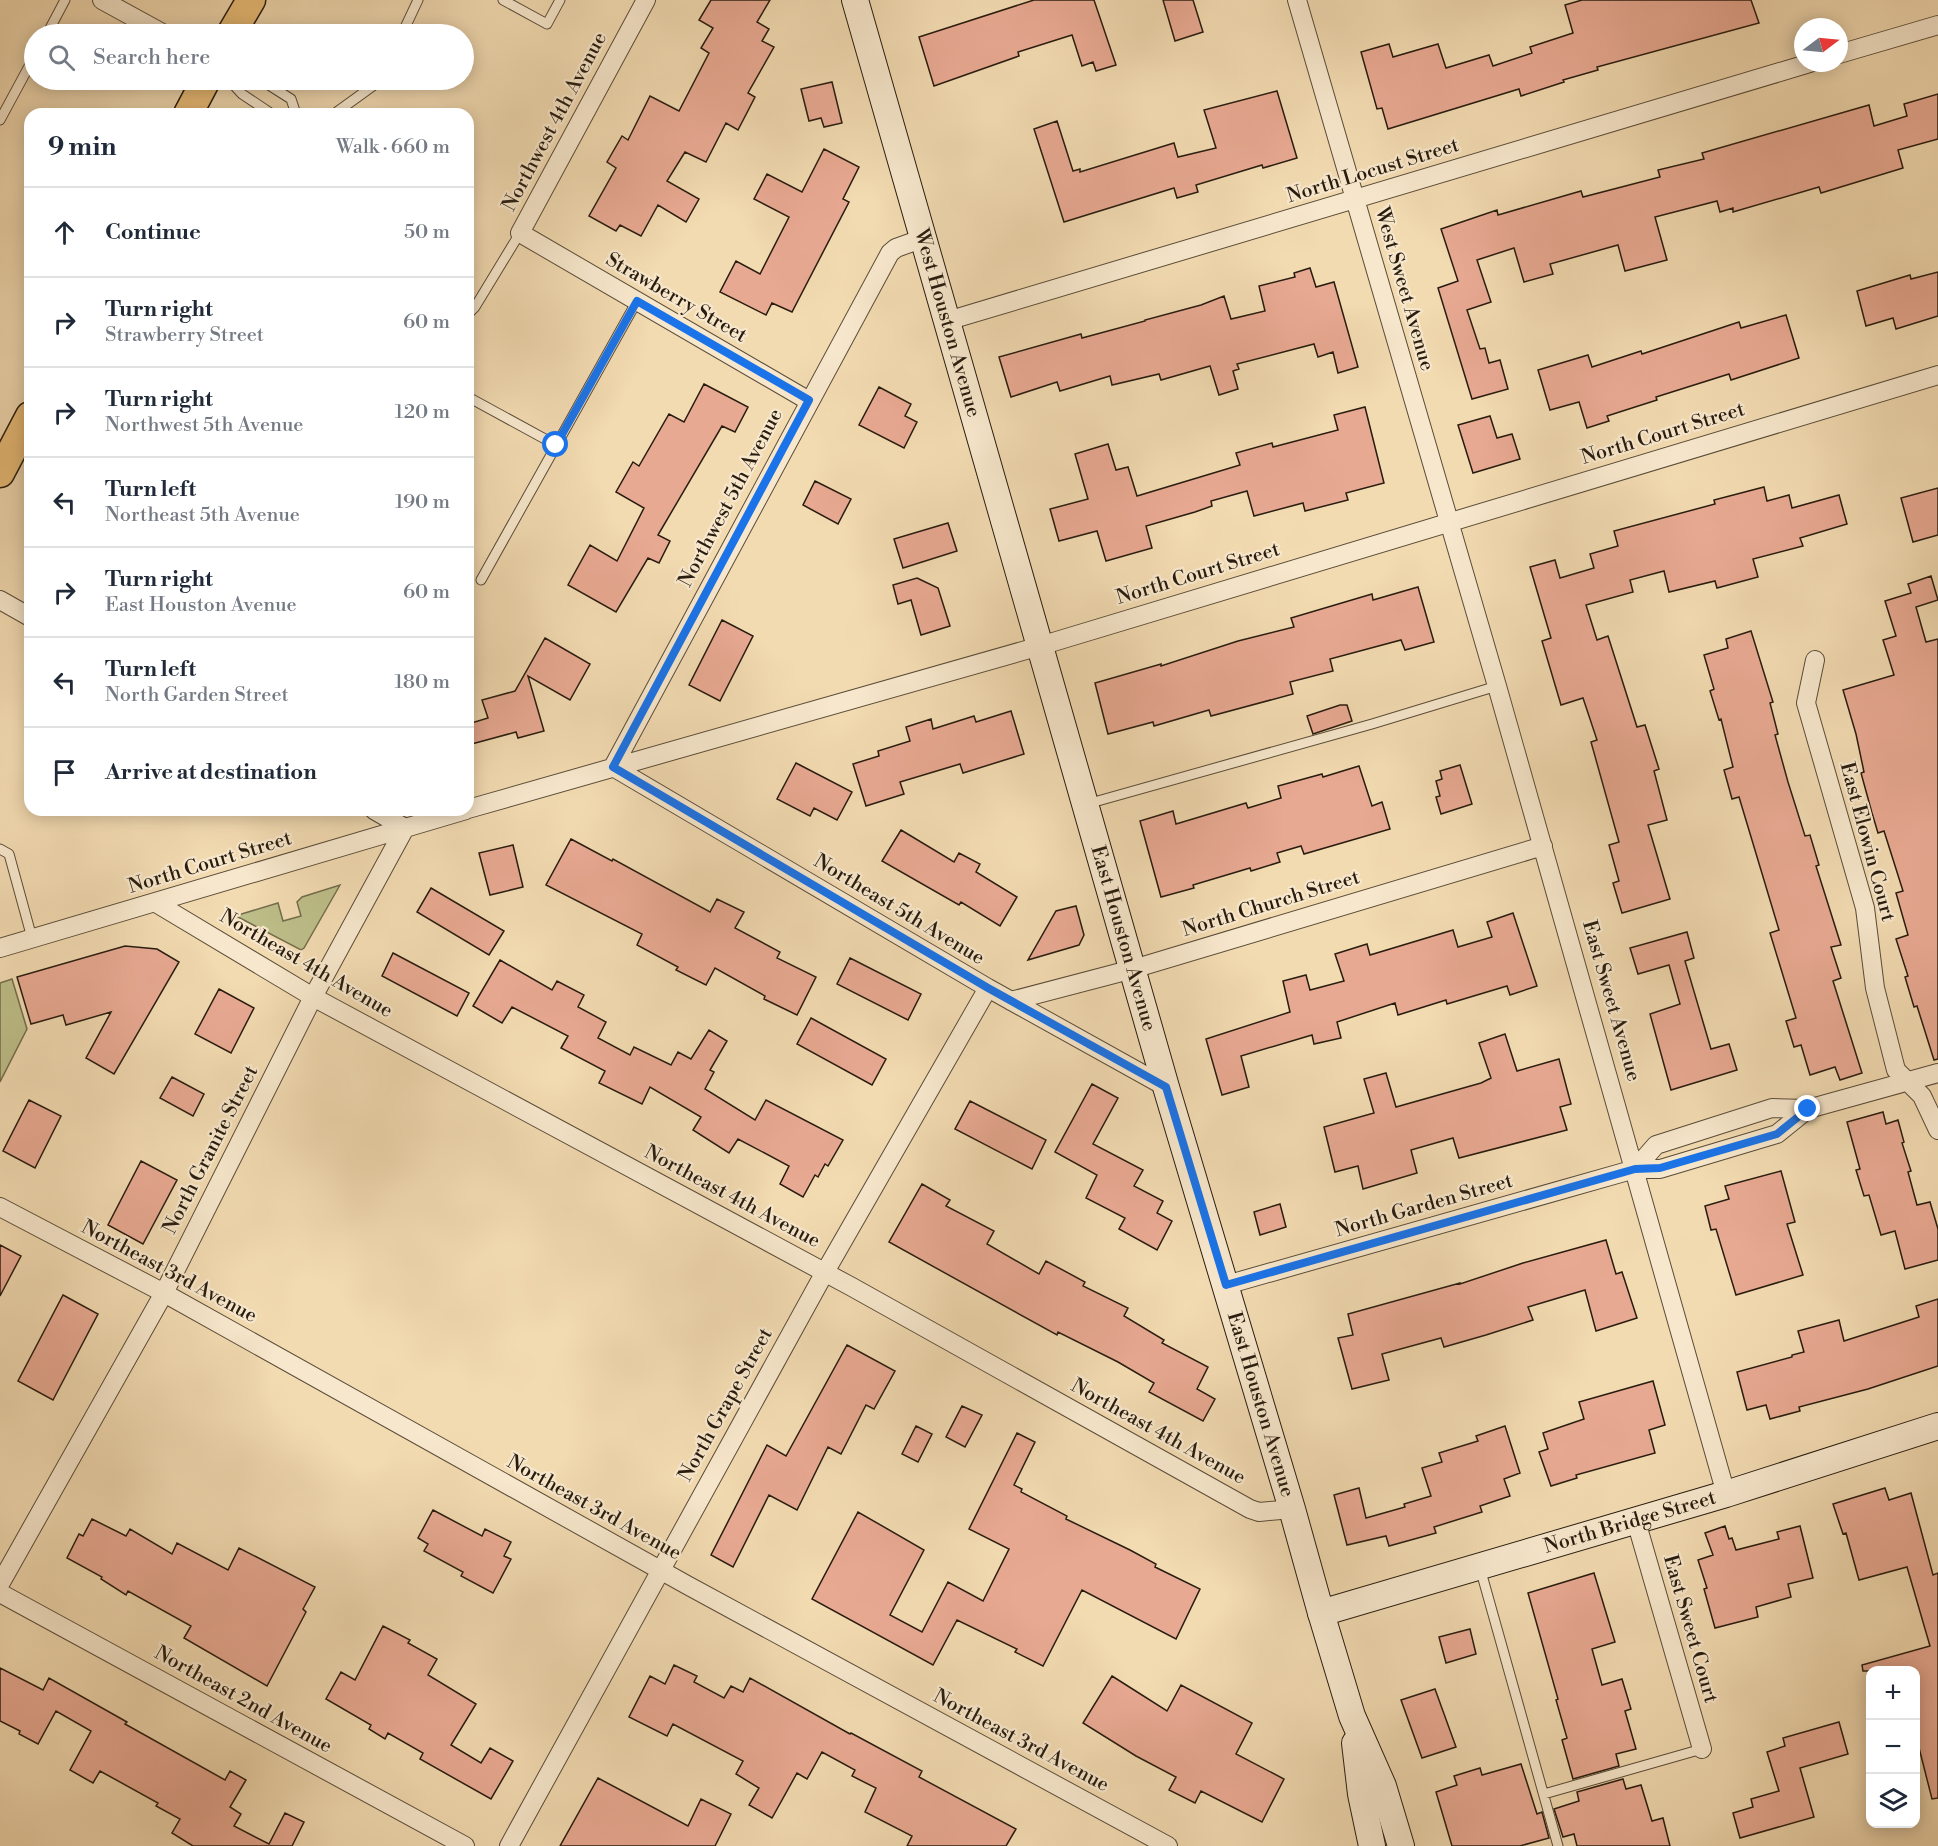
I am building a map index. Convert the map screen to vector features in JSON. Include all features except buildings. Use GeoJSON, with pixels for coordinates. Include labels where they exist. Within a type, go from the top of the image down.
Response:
{"type":"FeatureCollection","features":[{"type":"Feature","properties":{"kind":"main road"},"geometry":{"type":"LineString","coordinates":[[237,24],[251,0]]}},
{"type":"Feature","properties":{"kind":"main road","name":"West Houston Avenue"},"geometry":{"type":"LineString","coordinates":[[855,0],[1040,646]]}},
{"type":"Feature","properties":{"kind":"main road"},"geometry":{"type":"LineString","coordinates":[[191,108],[201,90]]}},
{"type":"Feature","properties":{"kind":"main road"},"geometry":{"type":"LineString","coordinates":[[0,473],[24,427]]}},
{"type":"Feature","properties":{"kind":"main road","name":"East Houston Avenue"},"geometry":{"type":"LineString","coordinates":[[1040,646],[1166,1087],[1321,1613],[1352,1716],[1383,1786],[1401,1846]]}},
{"type":"Feature","properties":{"kind":"main road","name":"North Bridge Street"},"geometry":{"type":"LineString","coordinates":[[1321,1613],[1936,1432]]}},
{"type":"Feature","properties":{"kind":"main road","name":"East Houston Avenue"},"geometry":{"type":"LineString","coordinates":[[1352,1716],[1361,1794],[1372,1846]]}},
{"type":"Feature","properties":{"kind":"street"},"geometry":{"type":"LineString","coordinates":[[102,0],[146,24]]}},
{"type":"Feature","properties":{"kind":"street","name":"Northwest 4th Avenue"},"geometry":{"type":"LineString","coordinates":[[520,233],[646,0]]}},
{"type":"Feature","properties":{"kind":"street","name":"West Sweet Avenue"},"geometry":{"type":"LineString","coordinates":[[1297,0],[1449,521]]}},
{"type":"Feature","properties":{"kind":"street"},"geometry":{"type":"LineString","coordinates":[[1848,51],[1938,24]]}},
{"type":"Feature","properties":{"kind":"street","name":"North Locust Street"},"geometry":{"type":"LineString","coordinates":[[947,321],[1794,68]]}},
{"type":"Feature","properties":{"kind":"street","name":"Strawberry Street"},"geometry":{"type":"LineString","coordinates":[[520,233],[809,400]]}},
{"type":"Feature","properties":{"kind":"street","name":"Northwest 5th Avenue"},"geometry":{"type":"LineString","coordinates":[[613,767],[890,253],[896,248],[924,238]]}},
{"type":"Feature","properties":{"kind":"street","name":"North Court Street"},"geometry":{"type":"LineString","coordinates":[[474,808],[1040,646],[1938,375]]}},
{"type":"Feature","properties":{"kind":"street","name":"East Sweet Avenue"},"geometry":{"type":"LineString","coordinates":[[1449,521],[1726,1494]]}},
{"type":"Feature","properties":{"kind":"street"},"geometry":{"type":"LineString","coordinates":[[0,600],[24,614]]}},
{"type":"Feature","properties":{"kind":"street","name":"East Elowin Court"},"geometry":{"type":"LineString","coordinates":[[1815,660],[1806,703],[1865,908],[1875,988],[1896,1070],[1922,1096],[1938,1130]]}},
{"type":"Feature","properties":{"kind":"street","name":"Northeast 5th Avenue"},"geometry":{"type":"LineString","coordinates":[[613,767],[988,988],[1166,1087]]}},
{"type":"Feature","properties":{"kind":"street"},"geometry":{"type":"LineString","coordinates":[[384,816],[405,828]]}},
{"type":"Feature","properties":{"kind":"street","name":"North Court Street"},"geometry":{"type":"LineString","coordinates":[[0,948],[446,816]]}},
{"type":"Feature","properties":{"kind":"street","name":"North Granite Street"},"geometry":{"type":"LineString","coordinates":[[0,1584],[164,1293],[313,997],[405,828]]}},
{"type":"Feature","properties":{"kind":"street","name":"North Church Street"},"geometry":{"type":"LineString","coordinates":[[1011,1001],[1133,969],[1543,846]]}},
{"type":"Feature","properties":{"kind":"street","name":"Northeast 4th Avenue"},"geometry":{"type":"LineString","coordinates":[[156,903],[313,997],[825,1272],[1250,1509],[1259,1512],[1292,1509]]}},
{"type":"Feature","properties":{"kind":"street","name":"North Grape Street"},"geometry":{"type":"LineString","coordinates":[[510,1846],[825,1272],[988,988]]}},
{"type":"Feature","properties":{"kind":"street","name":"North Garden Street"},"geometry":{"type":"LineString","coordinates":[[1635,1169],[1656,1144],[1772,1108],[1808,1109],[1938,1073]]}},
{"type":"Feature","properties":{"kind":"street","name":"North Garden Street"},"geometry":{"type":"LineString","coordinates":[[1226,1285],[1635,1169],[1660,1168],[1777,1134],[1808,1109]]}},
{"type":"Feature","properties":{"kind":"street","name":"Northeast 3rd Avenue"},"geometry":{"type":"LineString","coordinates":[[0,1207],[164,1293],[661,1570],[1168,1846]]}},
{"type":"Feature","properties":{"kind":"street","name":"East Sweet Court"},"geometry":{"type":"LineString","coordinates":[[1636,1521],[1702,1749]]}},
{"type":"Feature","properties":{"kind":"street","name":"Northeast 2nd Avenue"},"geometry":{"type":"LineString","coordinates":[[0,1593],[465,1846]]}},
{"type":"Feature","properties":{"kind":"lane"},"geometry":{"type":"LineString","coordinates":[[52,24],[65,0]]}},
{"type":"Feature","properties":{"kind":"lane"},"geometry":{"type":"LineString","coordinates":[[407,24],[418,0]]}},
{"type":"Feature","properties":{"kind":"lane"},"geometry":{"type":"LineString","coordinates":[[503,0],[547,24],[560,0]]}},
{"type":"Feature","properties":{"kind":"lane"},"geometry":{"type":"LineString","coordinates":[[0,120],[24,76]]}},
{"type":"Feature","properties":{"kind":"lane"},"geometry":{"type":"LineString","coordinates":[[239,90],[263,108]]}},
{"type":"Feature","properties":{"kind":"lane"},"geometry":{"type":"LineString","coordinates":[[277,90],[291,99],[294,108]]}},
{"type":"Feature","properties":{"kind":"lane"},"geometry":{"type":"LineString","coordinates":[[342,108],[367,90]]}},
{"type":"Feature","properties":{"kind":"lane"},"geometry":{"type":"LineString","coordinates":[[474,307],[520,233]]}},
{"type":"Feature","properties":{"kind":"lane"},"geometry":{"type":"LineString","coordinates":[[481,580],[637,301]]}},
{"type":"Feature","properties":{"kind":"lane"},"geometry":{"type":"LineString","coordinates":[[474,400],[556,445]]}},
{"type":"Feature","properties":{"kind":"lane"},"geometry":{"type":"LineString","coordinates":[[1086,804],[1372,724],[1497,686]]}},
{"type":"Feature","properties":{"kind":"lane"},"geometry":{"type":"LineString","coordinates":[[0,849],[9,854],[32,938]]}},
{"type":"Feature","properties":{"kind":"lane"},"geometry":{"type":"LineString","coordinates":[[1480,1568],[1558,1846]]}},
{"type":"Feature","properties":{"kind":"lane"},"geometry":{"type":"LineString","coordinates":[[1544,1794],[1702,1749]]}},
{"type":"Feature","properties":{"kind":"green space"},"geometry":{"type":"Polygon","coordinates":[[[340,885],[301,950],[238,917],[238,915],[278,903],[283,921],[301,916],[297,902],[302,897],[340,885]]]}},
{"type":"Feature","properties":{"kind":"green space"},"geometry":{"type":"Polygon","coordinates":[[[12,979],[27,1029],[0,1082],[0,983],[12,979]]]}},
{"type":"Feature","properties":{"kind":"route"},"geometry":{"type":"LineString","coordinates":[[556,445],[637,301],[809,400],[613,767],[988,988],[1166,1087],[1226,1285],[1635,1169],[1660,1168],[1777,1134],[1808,1109]]}}]}
